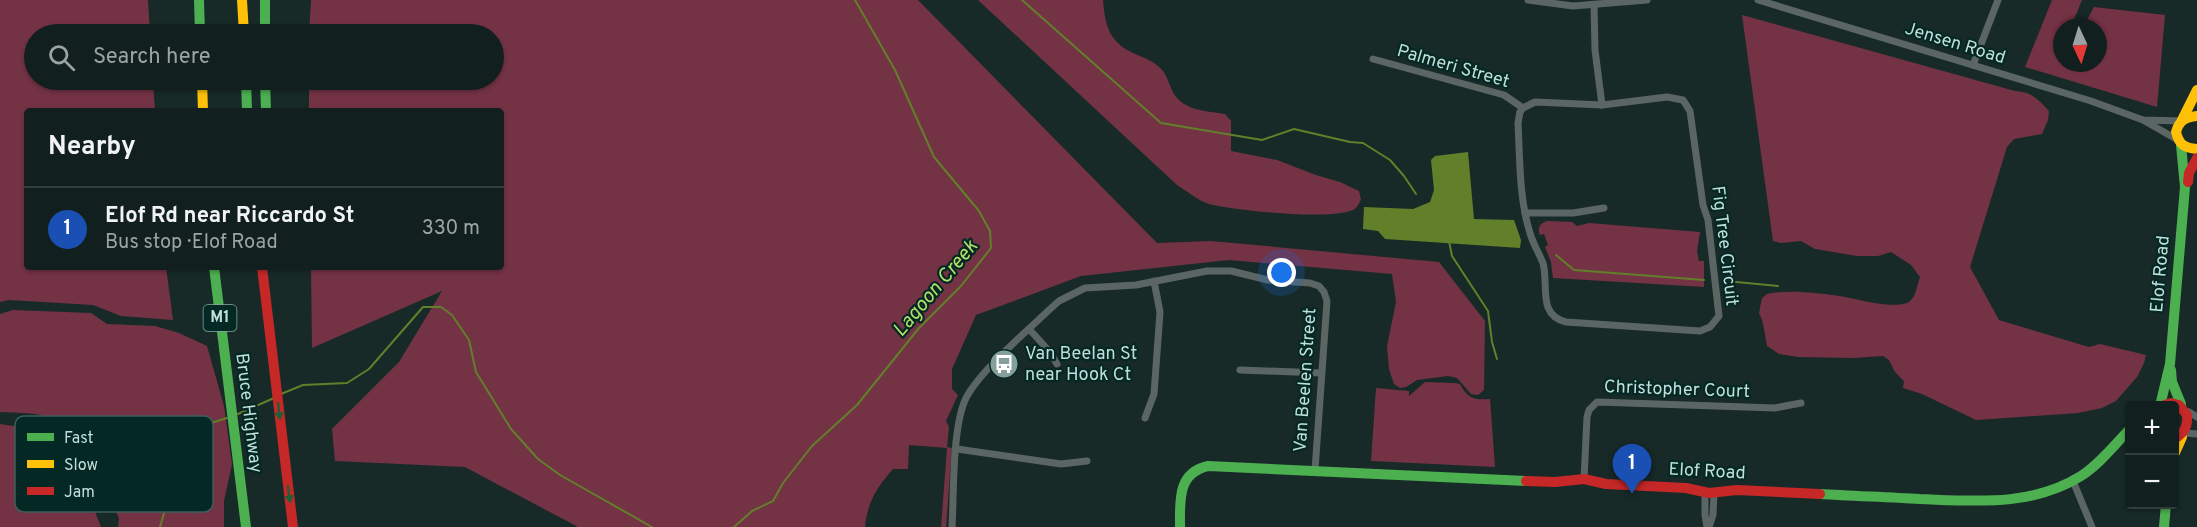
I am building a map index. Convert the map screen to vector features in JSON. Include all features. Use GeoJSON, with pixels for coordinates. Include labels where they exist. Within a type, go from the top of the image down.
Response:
{"type":"FeatureCollection","features":[{"type":"Feature","properties":{"kind":"main road"},"geometry":{"type":"LineString","coordinates":[[188,0],[197,24]]}},
{"type":"Feature","properties":{"kind":"main road"},"geometry":{"type":"LineString","coordinates":[[199,0],[199,24]]}},
{"type":"Feature","properties":{"kind":"main road"},"geometry":{"type":"LineString","coordinates":[[242,0],[243,24]]}},
{"type":"Feature","properties":{"kind":"main road"},"geometry":{"type":"LineString","coordinates":[[264,0],[265,24]]}},
{"type":"Feature","properties":{"kind":"main road"},"geometry":{"type":"LineString","coordinates":[[202,90],[203,108]]}},
{"type":"Feature","properties":{"kind":"main road"},"geometry":{"type":"LineString","coordinates":[[246,90],[247,108]]}},
{"type":"Feature","properties":{"kind":"main road"},"geometry":{"type":"LineString","coordinates":[[265,90],[266,108]]}},
{"type":"Feature","properties":{"kind":"main road","name":"Elof Road"},"geometry":{"type":"LineString","coordinates":[[2162,401],[2170,364],[2184,187],[2176,130],[2197,90]]}},
{"type":"Feature","properties":{"kind":"main road"},"geometry":{"type":"LineString","coordinates":[[2182,120],[2197,116]]}},
{"type":"Feature","properties":{"kind":"main road"},"geometry":{"type":"LineString","coordinates":[[2179,142],[2191,150],[2197,149]]}},
{"type":"Feature","properties":{"kind":"main road","name":"Elof Road"},"geometry":{"type":"LineString","coordinates":[[2184,187],[2197,158]]}},
{"type":"Feature","properties":{"kind":"main road","name":"Bruce Highway"},"geometry":{"type":"LineString","coordinates":[[214,270],[246,527]]}},
{"type":"Feature","properties":{"kind":"main road","name":"Bruce Highway"},"geometry":{"type":"LineString","coordinates":[[262,270],[293,527]]}},
{"type":"Feature","properties":{"kind":"main road"},"geometry":{"type":"LineString","coordinates":[[272,270],[275,307],[272,362]]}},
{"type":"Feature","properties":{"kind":"main road","name":"Elof Road"},"geometry":{"type":"LineString","coordinates":[[2170,364],[2172,382],[2189,411]]}},
{"type":"Feature","properties":{"kind":"main road"},"geometry":{"type":"LineString","coordinates":[[2185,436],[2191,423],[2189,411]]}},
{"type":"Feature","properties":{"kind":"main road","name":"Elof Road"},"geometry":{"type":"LineString","coordinates":[[1180,527],[1183,482],[1189,473],[1198,467],[1315,470],[1555,482],[1584,479],[1606,484],[1686,488],[1709,492],[1737,490],[1988,502],[2027,497],[2073,481],[2094,466],[2125,434]]}},
{"type":"Feature","properties":{"kind":"main road","name":"Elof Road"},"geometry":{"type":"LineString","coordinates":[[2118,440],[2125,438]]}},
{"type":"Feature","properties":{"kind":"main road"},"geometry":{"type":"LineString","coordinates":[[2164,527],[2166,509]]}},
{"type":"Feature","properties":{"kind":"street"},"geometry":{"type":"LineString","coordinates":[[1534,1],[1594,6],[1647,0]]}},
{"type":"Feature","properties":{"kind":"street","name":"Jensen Road"},"geometry":{"type":"LineString","coordinates":[[1758,0],[2091,101],[2143,120],[2179,142]]}},
{"type":"Feature","properties":{"kind":"street"},"geometry":{"type":"LineString","coordinates":[[1973,65],[1998,0]]}},
{"type":"Feature","properties":{"kind":"street"},"geometry":{"type":"LineString","coordinates":[[1594,6],[1595,50],[1602,105]]}},
{"type":"Feature","properties":{"kind":"street","name":"Palmeri Street"},"geometry":{"type":"LineString","coordinates":[[1373,59],[1504,95],[1523,108]]}},
{"type":"Feature","properties":{"kind":"street","name":"Fig Tree Circuit"},"geometry":{"type":"LineString","coordinates":[[1667,96],[1683,100],[1688,105],[1694,129],[1719,309],[1719,316],[1705,330],[1566,322],[1555,318],[1547,306],[1543,264],[1530,234],[1525,213],[1518,123],[1520,111],[1535,102],[1602,105],[1667,96]]}},
{"type":"Feature","properties":{"kind":"street","name":"Jensen Road"},"geometry":{"type":"LineString","coordinates":[[2143,120],[2182,120]]}},
{"type":"Feature","properties":{"kind":"street"},"geometry":{"type":"LineString","coordinates":[[1525,213],[1563,214],[1604,208]]}},
{"type":"Feature","properties":{"kind":"street","name":"Van Beelen Street"},"geometry":{"type":"LineString","coordinates":[[952,527],[961,412],[973,387],[1059,301],[1073,293],[1092,287],[1136,285],[1192,272],[1223,271],[1243,273],[1268,280],[1310,283],[1319,286],[1324,292],[1326,302],[1315,470]]}},
{"type":"Feature","properties":{"kind":"street"},"geometry":{"type":"LineString","coordinates":[[1145,418],[1155,394],[1160,312],[1154,281]]}},
{"type":"Feature","properties":{"kind":"street"},"geometry":{"type":"LineString","coordinates":[[1029,329],[1050,352],[1057,364]]}},
{"type":"Feature","properties":{"kind":"street"},"geometry":{"type":"LineString","coordinates":[[1240,370],[1321,373]]}},
{"type":"Feature","properties":{"kind":"street","name":"Christopher Court"},"geometry":{"type":"LineString","coordinates":[[1584,479],[1587,417],[1589,410],[1597,402],[1775,408],[1801,403]]}},
{"type":"Feature","properties":{"kind":"street"},"geometry":{"type":"LineString","coordinates":[[957,449],[1061,464],[1087,461]]}},
{"type":"Feature","properties":{"kind":"street"},"geometry":{"type":"LineString","coordinates":[[2073,481],[2092,527]]}},
{"type":"Feature","properties":{"kind":"street"},"geometry":{"type":"LineString","coordinates":[[1708,527],[1713,515],[1709,492]]}},
{"type":"Feature","properties":{"kind":"shaded area"},"geometry":{"type":"Polygon","coordinates":[[[0,0],[148,0],[149,24],[24,24],[24,90],[154,90],[155,108],[24,108],[24,270],[166,270],[173,320],[121,316],[93,305],[9,300],[0,302],[0,0]]]}},
{"type":"Feature","properties":{"kind":"shaded area"},"geometry":{"type":"Polygon","coordinates":[[[311,0],[918,0],[1157,243],[1211,241],[1439,262],[1485,321],[1484,390],[1478,395],[1471,394],[1457,378],[1448,376],[1417,380],[1400,388],[1394,384],[1389,369],[1387,346],[1396,302],[1392,274],[1229,260],[1081,276],[976,315],[952,369],[952,389],[958,395],[946,421],[949,427],[947,447],[952,448],[946,527],[941,527],[947,448],[909,445],[908,469],[893,469],[882,482],[871,503],[865,527],[578,527],[465,467],[335,461],[332,429],[399,362],[442,291],[312,348],[311,270],[504,270],[504,108],[309,108],[309,90],[504,90],[504,24],[310,24],[311,0]]]}},
{"type":"Feature","properties":{"kind":"shaded area"},"geometry":{"type":"Polygon","coordinates":[[[978,0],[1103,0],[1107,25],[1118,44],[1158,66],[1166,76],[1174,94],[1184,104],[1225,114],[1231,121],[1231,151],[1277,160],[1340,182],[1359,191],[1361,200],[1356,208],[1346,212],[1308,214],[1239,209],[1209,204],[1200,200],[1177,185],[978,0]]]}},
{"type":"Feature","properties":{"kind":"shaded area"},"geometry":{"type":"Polygon","coordinates":[[[2052,0],[2082,0],[2075,18],[2053,18],[2053,72],[2107,72],[2107,18],[2088,18],[2094,7],[2165,15],[2157,107],[2025,67],[2052,0]]]}},
{"type":"Feature","properties":{"kind":"shaded area"},"geometry":{"type":"Polygon","coordinates":[[[1742,15],[2026,93],[2049,111],[2042,134],[2014,139],[2007,147],[1970,267],[1999,320],[2089,347],[2100,344],[2146,355],[2137,377],[2116,401],[2102,408],[2078,413],[1976,420],[1922,394],[1903,388],[1904,381],[1895,372],[1889,360],[1883,356],[1798,357],[1779,354],[1767,346],[1759,313],[1762,298],[1767,294],[1804,292],[1894,305],[1909,302],[1916,291],[1920,277],[1911,265],[1891,252],[1878,256],[1857,256],[1815,249],[1801,241],[1781,243],[1773,241],[1742,15]]]}},
{"type":"Feature","properties":{"kind":"shaded area"},"geometry":{"type":"Polygon","coordinates":[[[1468,152],[1474,219],[1514,220],[1521,240],[1520,248],[1385,239],[1378,231],[1363,229],[1364,207],[1413,209],[1430,202],[1434,190],[1431,160],[1435,156],[1468,152]]]}},
{"type":"Feature","properties":{"kind":"shaded area"},"geometry":{"type":"Polygon","coordinates":[[[1547,221],[1572,222],[1577,226],[1589,223],[1700,232],[1697,251],[1699,261],[1704,261],[1704,287],[1553,278],[1551,262],[1545,247],[1548,245],[1544,234],[1540,235],[1539,230],[1541,224],[1547,221]]]}},
{"type":"Feature","properties":{"kind":"shaded area"},"geometry":{"type":"Polygon","coordinates":[[[13,310],[91,313],[107,324],[155,326],[179,333],[207,346],[224,406],[232,464],[224,501],[224,527],[118,527],[119,518],[116,512],[213,512],[213,416],[45,416],[0,412],[0,314],[13,310]]]}},
{"type":"Feature","properties":{"kind":"shaded area"},"geometry":{"type":"Polygon","coordinates":[[[1425,382],[1460,384],[1472,398],[1490,399],[1495,467],[1371,461],[1376,388],[1409,391],[1409,396],[1425,382]]]}},
{"type":"Feature","properties":{"kind":"shaded area"},"geometry":{"type":"Polygon","coordinates":[[[0,424],[15,426],[15,512],[95,512],[101,527],[0,527],[0,424]]]}},
{"type":"Feature","properties":{"kind":"waterway","name":"Lagoon Creek"},"geometry":{"type":"LineString","coordinates":[[734,527],[752,511],[773,501],[783,483],[812,446],[857,405],[919,328],[961,286],[991,248],[990,231],[979,211],[934,157],[895,70],[855,0]]}},
{"type":"Feature","properties":{"kind":"waterway"},"geometry":{"type":"LineString","coordinates":[[1022,0],[1161,123],[1262,140],[1294,129],[1363,143],[1390,160],[1416,194]]}},
{"type":"Feature","properties":{"kind":"waterway"},"geometry":{"type":"LineString","coordinates":[[1449,241],[1452,256],[1488,311],[1497,359]]}},
{"type":"Feature","properties":{"kind":"waterway"},"geometry":{"type":"LineString","coordinates":[[1556,255],[1574,270],[1704,280]]}},
{"type":"Feature","properties":{"kind":"waterway"},"geometry":{"type":"LineString","coordinates":[[1726,281],[1778,286]]}},
{"type":"Feature","properties":{"kind":"waterway","name":"Lagoon Creek"},"geometry":{"type":"LineString","coordinates":[[281,394],[303,385],[347,383],[369,369],[423,307],[441,307],[452,315],[469,340],[476,372],[511,429],[538,459],[560,475],[652,527]]}},
{"type":"Feature","properties":{"kind":"waterway","name":"Lagoon Creek"},"geometry":{"type":"LineString","coordinates":[[238,414],[274,398]]}},
{"type":"Feature","properties":{"kind":"waterway","name":"Lagoon Creek"},"geometry":{"type":"LineString","coordinates":[[213,422],[227,418]]}},
{"type":"Feature","properties":{"kind":"waterway","name":"Lagoon Creek"},"geometry":{"type":"LineString","coordinates":[[160,527],[164,512]]}},
{"type":"Feature","properties":{"kind":"traffic: fast"},"geometry":{"type":"LineString","coordinates":[[199,0],[200,24]]}},
{"type":"Feature","properties":{"kind":"traffic: fast"},"geometry":{"type":"LineString","coordinates":[[265,0],[265,24]]}},
{"type":"Feature","properties":{"kind":"traffic: fast"},"geometry":{"type":"LineString","coordinates":[[246,90],[247,108]]}},
{"type":"Feature","properties":{"kind":"traffic: fast"},"geometry":{"type":"LineString","coordinates":[[265,90],[266,108]]}},
{"type":"Feature","properties":{"kind":"traffic: fast"},"geometry":{"type":"LineString","coordinates":[[2161,401],[2170,364],[2185,187],[2181,145]]}},
{"type":"Feature","properties":{"kind":"traffic: fast"},"geometry":{"type":"LineString","coordinates":[[214,270],[246,527]]}},
{"type":"Feature","properties":{"kind":"traffic: fast"},"geometry":{"type":"LineString","coordinates":[[2171,370],[2172,382],[2181,404]]}},
{"type":"Feature","properties":{"kind":"traffic: fast"},"geometry":{"type":"LineString","coordinates":[[1820,494],[1961,501],[2023,497],[2062,486],[2081,476],[2101,460],[2125,434]]}},
{"type":"Feature","properties":{"kind":"traffic: fast"},"geometry":{"type":"LineString","coordinates":[[1180,527],[1182,489],[1191,475],[1208,466],[1526,481]]}},
{"type":"Feature","properties":{"kind":"traffic: fast"},"geometry":{"type":"LineString","coordinates":[[2164,527],[2166,509]]}},
{"type":"Feature","properties":{"kind":"traffic: slow"},"geometry":{"type":"LineString","coordinates":[[242,0],[243,24]]}},
{"type":"Feature","properties":{"kind":"traffic: slow"},"geometry":{"type":"LineString","coordinates":[[202,90],[203,108]]}},
{"type":"Feature","properties":{"kind":"traffic: slow"},"geometry":{"type":"LineString","coordinates":[[2182,120],[2197,90]]}},
{"type":"Feature","properties":{"kind":"traffic: slow"},"geometry":{"type":"LineString","coordinates":[[2197,116],[2183,120],[2176,132],[2183,145],[2197,149]]}},
{"type":"Feature","properties":{"kind":"traffic: slow"},"geometry":{"type":"LineString","coordinates":[[2179,444],[2182,437]]}},
{"type":"Feature","properties":{"kind":"traffic: jam"},"geometry":{"type":"LineString","coordinates":[[2188,182],[2189,173],[2197,158]]}},
{"type":"Feature","properties":{"kind":"traffic: jam"},"geometry":{"type":"LineString","coordinates":[[262,270],[293,527]]}},
{"type":"Feature","properties":{"kind":"traffic: jam"},"geometry":{"type":"LineString","coordinates":[[2179,405],[2187,415],[2185,429],[2179,435]]}},
{"type":"Feature","properties":{"kind":"traffic: jam"},"geometry":{"type":"LineString","coordinates":[[1526,481],[1555,482],[1584,479],[1606,484],[1686,488],[1709,493],[1737,490],[1820,494]]}},
{"type":"Feature","properties":{"kind":"place","name":"Van Beelan St near Hook Ct"},"geometry":{"type":"Point","coordinates":[1004,364]}},
{"type":"Feature","properties":{"kind":"place","name":"Elof Rd near Riccardo St"},"geometry":{"type":"Point","coordinates":[1632,494]}}]}
